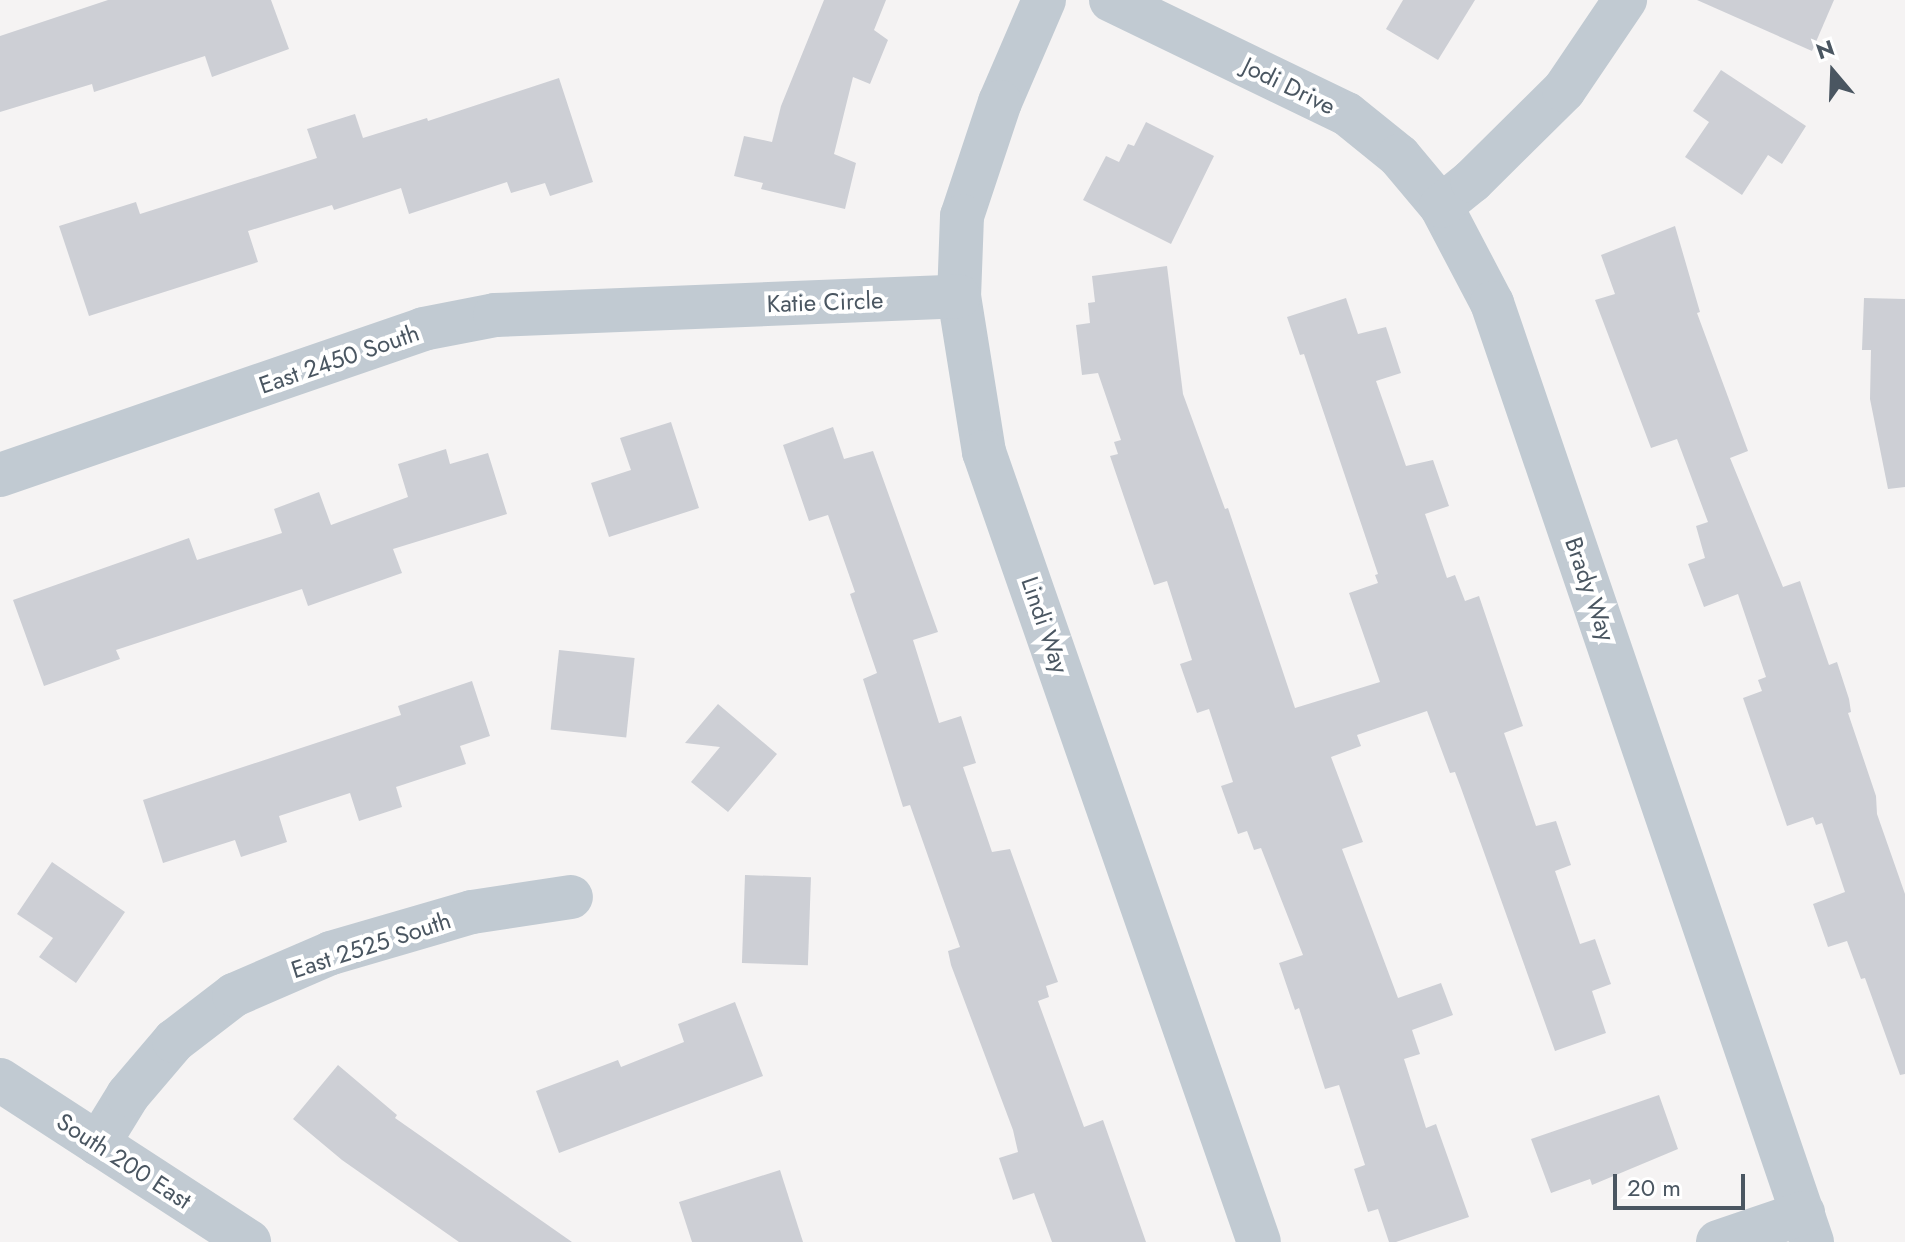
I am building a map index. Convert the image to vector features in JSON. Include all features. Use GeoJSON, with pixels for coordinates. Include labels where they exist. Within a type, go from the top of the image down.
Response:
{"type":"FeatureCollection","features":[{"type":"Feature","properties":{"kind":"street","name":"Lindi Way"},"geometry":{"type":"LineString","coordinates":[[1044,0],[1000,102],[962,216],[959,296],[984,452],[1259,1242]]}},
{"type":"Feature","properties":{"kind":"street","name":"Jodi Drive"},"geometry":{"type":"LineString","coordinates":[[1111,0],[1347,114],[1399,156],[1441,206]]}},
{"type":"Feature","properties":{"kind":"street"},"geometry":{"type":"LineString","coordinates":[[1441,206],[1472,181],[1564,90],[1625,0]]}},
{"type":"Feature","properties":{"kind":"street","name":"Brady Way"},"geometry":{"type":"LineString","coordinates":[[1441,206],[1492,303],[1808,1227]]}},
{"type":"Feature","properties":{"kind":"street","name":"Katie Circle"},"geometry":{"type":"LineString","coordinates":[[690,307],[959,296]]}},
{"type":"Feature","properties":{"kind":"street","name":"East 2450 South"},"geometry":{"type":"LineString","coordinates":[[0,475],[423,329],[495,315],[690,307]]}},
{"type":"Feature","properties":{"kind":"street","name":"East 2525 South"},"geometry":{"type":"LineString","coordinates":[[98,1144],[128,1095],[174,1041],[234,995],[331,953],[472,912],[571,897]]}},
{"type":"Feature","properties":{"kind":"street","name":"South 200 East"},"geometry":{"type":"LineString","coordinates":[[0,1080],[249,1242]]}},
{"type":"Feature","properties":{"kind":"street"},"geometry":{"type":"LineString","coordinates":[[1718,1242],[1808,1227]]}},
{"type":"Feature","properties":{"kind":"building"},"geometry":{"type":"Polygon","coordinates":[[[108,0],[271,0],[289,49],[212,77],[205,56],[94,92],[92,84],[0,112],[0,36],[108,0]]]}},
{"type":"Feature","properties":{"kind":"building"},"geometry":{"type":"Polygon","coordinates":[[[824,0],[886,0],[874,30],[888,40],[870,84],[853,77],[834,154],[856,163],[845,209],[761,189],[763,183],[734,176],[744,136],[772,142],[781,106],[824,0]]]}},
{"type":"Feature","properties":{"kind":"building"},"geometry":{"type":"Polygon","coordinates":[[[1403,0],[1475,0],[1438,60],[1386,29],[1403,0]]]}},
{"type":"Feature","properties":{"kind":"building"},"geometry":{"type":"Polygon","coordinates":[[[1697,0],[1834,0],[1812,51],[1697,0]]]}},
{"type":"Feature","properties":{"kind":"building"},"geometry":{"type":"Polygon","coordinates":[[[1721,70],[1806,126],[1782,164],[1768,155],[1742,195],[1685,157],[1709,122],[1693,111],[1721,70]]]}},
{"type":"Feature","properties":{"kind":"building"},"geometry":{"type":"Polygon","coordinates":[[[559,78],[593,182],[550,196],[545,183],[511,193],[507,182],[409,214],[401,188],[334,210],[332,205],[248,231],[258,262],[89,316],[59,226],[136,202],[140,214],[317,158],[307,129],[355,114],[363,138],[427,118],[428,121],[559,78]]]}},
{"type":"Feature","properties":{"kind":"building"},"geometry":{"type":"Polygon","coordinates":[[[1146,122],[1214,156],[1171,244],[1083,200],[1106,156],[1119,162],[1128,144],[1134,146],[1146,122]]]}},
{"type":"Feature","properties":{"kind":"building"},"geometry":{"type":"Polygon","coordinates":[[[1675,226],[1700,312],[1697,313],[1748,451],[1730,458],[1783,587],[1800,581],[1829,665],[1837,662],[1849,699],[1851,712],[1848,713],[1876,796],[1877,814],[1905,894],[1905,1074],[1900,1075],[1865,978],[1861,979],[1847,941],[1828,947],[1813,904],[1845,892],[1822,823],[1816,825],[1813,817],[1787,826],[1743,698],[1762,691],[1758,680],[1766,677],[1738,594],[1704,607],[1688,564],[1705,558],[1696,526],[1708,522],[1677,439],[1651,448],[1595,300],[1615,294],[1601,255],[1675,226]]]}},
{"type":"Feature","properties":{"kind":"building"},"geometry":{"type":"Polygon","coordinates":[[[1167,266],[1183,394],[1225,509],[1228,508],[1295,708],[1380,682],[1349,593],[1378,583],[1375,575],[1378,574],[1304,354],[1300,355],[1287,317],[1346,298],[1358,334],[1386,327],[1401,373],[1376,381],[1406,466],[1433,460],[1449,506],[1425,514],[1447,578],[1455,575],[1465,601],[1479,596],[1523,726],[1504,733],[1536,826],[1556,821],[1571,865],[1555,871],[1580,944],[1595,939],[1611,984],[1592,991],[1606,1033],[1555,1051],[1455,772],[1450,773],[1427,711],[1357,735],[1361,746],[1331,757],[1363,842],[1342,849],[1398,998],[1441,983],[1453,1015],[1412,1030],[1420,1054],[1404,1059],[1426,1128],[1436,1124],[1469,1217],[1396,1242],[1389,1242],[1378,1209],[1368,1212],[1354,1169],[1365,1165],[1339,1085],[1325,1089],[1299,1008],[1295,1010],[1279,963],[1303,955],[1261,848],[1254,850],[1247,831],[1238,834],[1221,786],[1233,782],[1209,709],[1197,713],[1180,664],[1192,660],[1167,581],[1154,585],[1110,456],[1118,454],[1114,442],[1121,440],[1098,373],[1082,375],[1076,325],[1090,323],[1088,303],[1095,302],[1092,276],[1167,266]]]}},
{"type":"Feature","properties":{"kind":"building"},"geometry":{"type":"Polygon","coordinates":[[[1864,298],[1905,299],[1905,487],[1888,489],[1870,399],[1871,350],[1862,350],[1864,298]]]}},
{"type":"Feature","properties":{"kind":"building"},"geometry":{"type":"Polygon","coordinates":[[[671,422],[699,508],[609,537],[591,483],[631,470],[620,438],[671,422]]]}},
{"type":"Feature","properties":{"kind":"building"},"geometry":{"type":"Polygon","coordinates":[[[833,427],[844,459],[873,451],[938,632],[913,640],[939,723],[961,716],[976,763],[963,767],[992,852],[1010,849],[1058,982],[1046,986],[1049,997],[1038,1001],[1084,1127],[1103,1120],[1146,1242],[1052,1242],[1034,1193],[1013,1200],[999,1158],[1018,1152],[1013,1130],[951,965],[948,951],[960,947],[910,805],[903,807],[863,679],[877,673],[850,594],[855,592],[828,515],[809,521],[783,445],[833,427]]]}},
{"type":"Feature","properties":{"kind":"building"},"geometry":{"type":"Polygon","coordinates":[[[446,449],[450,464],[488,453],[507,514],[393,549],[402,573],[308,606],[302,589],[116,650],[120,659],[44,686],[13,600],[189,538],[197,560],[282,533],[274,509],[319,492],[331,525],[408,497],[398,464],[446,449]]]}},
{"type":"Feature","properties":{"kind":"building"},"geometry":{"type":"Polygon","coordinates":[[[559,650],[635,658],[626,738],[551,730],[559,650]]]}},
{"type":"Feature","properties":{"kind":"building"},"geometry":{"type":"Polygon","coordinates":[[[472,681],[490,736],[460,746],[466,764],[396,787],[402,807],[359,821],[350,793],[279,816],[287,842],[241,857],[235,840],[163,863],[143,800],[401,715],[398,706],[472,681]]]}},
{"type":"Feature","properties":{"kind":"building"},"geometry":{"type":"Polygon","coordinates":[[[718,704],[777,754],[728,812],[691,782],[720,747],[685,743],[718,704]]]}},
{"type":"Feature","properties":{"kind":"building"},"geometry":{"type":"Polygon","coordinates":[[[52,862],[125,912],[76,983],[39,957],[53,938],[17,914],[52,862]]]}},
{"type":"Feature","properties":{"kind":"building"},"geometry":{"type":"Polygon","coordinates":[[[745,875],[811,877],[808,965],[742,963],[745,875]]]}},
{"type":"Feature","properties":{"kind":"building"},"geometry":{"type":"Polygon","coordinates":[[[735,1002],[763,1076],[559,1153],[536,1091],[618,1060],[621,1067],[684,1042],[678,1024],[735,1002]]]}},
{"type":"Feature","properties":{"kind":"building"},"geometry":{"type":"Polygon","coordinates":[[[338,1065],[397,1115],[395,1118],[572,1242],[459,1242],[342,1160],[293,1119],[338,1065]]]}},
{"type":"Feature","properties":{"kind":"building"},"geometry":{"type":"Polygon","coordinates":[[[1659,1095],[1678,1149],[1592,1185],[1590,1179],[1551,1193],[1531,1139],[1659,1095]]]}},
{"type":"Feature","properties":{"kind":"building"},"geometry":{"type":"Polygon","coordinates":[[[780,1170],[803,1242],[692,1242],[679,1202],[780,1170]]]}}]}
